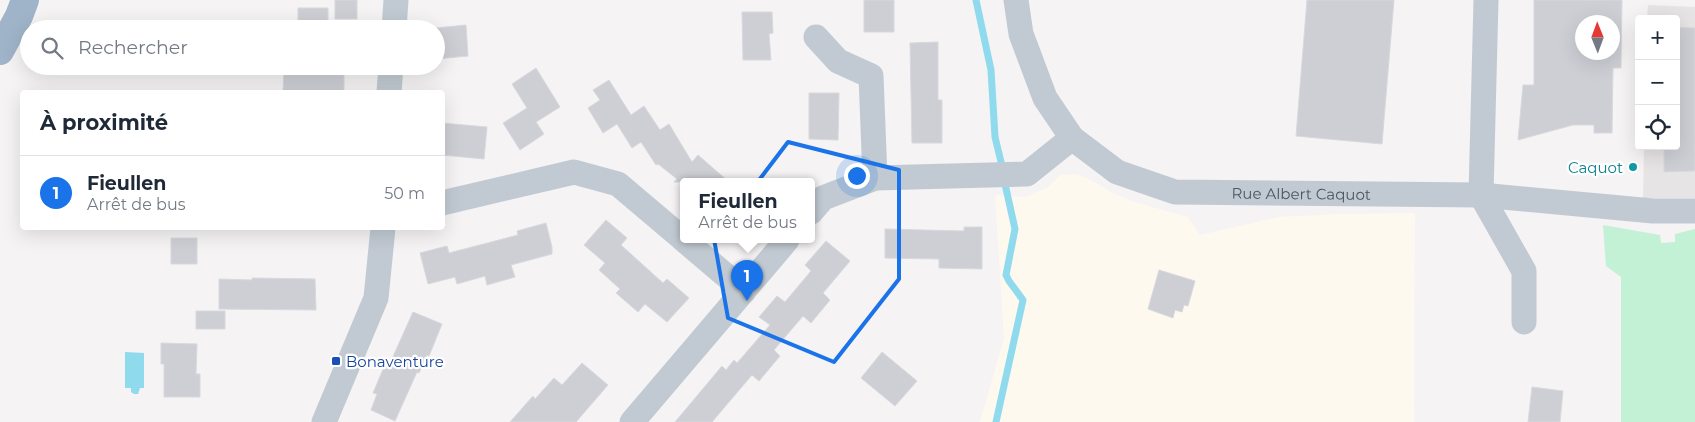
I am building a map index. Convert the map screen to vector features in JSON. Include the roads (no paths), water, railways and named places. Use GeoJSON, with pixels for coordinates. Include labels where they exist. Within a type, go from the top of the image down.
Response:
{"type":"FeatureCollection","features":[{"type":"Feature","properties":{"kind":"highway"},"geometry":{"type":"LineString","coordinates":[[0,50],[19,16],[25,0]]}},
{"type":"Feature","properties":{"kind":"street"},"geometry":{"type":"LineString","coordinates":[[395,20],[396,0]]}},
{"type":"Feature","properties":{"kind":"street","name":"Rue Albert Caquot"},"geometry":{"type":"LineString","coordinates":[[1016,0],[1021,34],[1045,98],[1072,138],[1117,172],[1175,192],[1481,195],[1653,211],[1695,211]]}},
{"type":"Feature","properties":{"kind":"street"},"geometry":{"type":"LineString","coordinates":[[1486,0],[1481,195],[1524,271],[1524,322]]}},
{"type":"Feature","properties":{"kind":"street"},"geometry":{"type":"LineString","coordinates":[[816,37],[838,61],[872,76],[875,178]]}},
{"type":"Feature","properties":{"kind":"street"},"geometry":{"type":"LineString","coordinates":[[389,90],[390,75]]}},
{"type":"Feature","properties":{"kind":"street"},"geometry":{"type":"LineString","coordinates":[[815,207],[823,198],[875,178],[1027,174],[1072,138]]}},
{"type":"Feature","properties":{"kind":"street"},"geometry":{"type":"LineString","coordinates":[[445,202],[574,172],[618,184],[680,236]]}},
{"type":"Feature","properties":{"kind":"street"},"geometry":{"type":"LineString","coordinates":[[324,422],[376,298],[383,230]]}},
{"type":"Feature","properties":{"kind":"street"},"geometry":{"type":"LineString","coordinates":[[689,243],[744,291]]}},
{"type":"Feature","properties":{"kind":"street"},"geometry":{"type":"LineString","coordinates":[[632,422],[784,243]]}},
{"type":"Feature","properties":{"kind":"water"},"geometry":{"type":"Polygon","coordinates":[[[125,352],[144,353],[144,388],[140,388],[138,394],[131,392],[131,388],[125,388],[125,352]]]}},
{"type":"Feature","properties":{"kind":"waterway"},"geometry":{"type":"LineString","coordinates":[[976,0],[991,70],[995,137],[1002,166]]}},
{"type":"Feature","properties":{"kind":"waterway"},"geometry":{"type":"LineString","coordinates":[[996,422],[1023,300],[1006,275],[1015,229],[1005,184]]}},
{"type":"Feature","properties":{"kind":"place","name":"Caquot"},"geometry":{"type":"Point","coordinates":[1633,167]}},
{"type":"Feature","properties":{"kind":"place","name":"Fieullen"},"geometry":{"type":"Point","coordinates":[747,301]}},
{"type":"Feature","properties":{"kind":"place","name":"Bonaventure"},"geometry":{"type":"Point","coordinates":[336,361]}}]}
